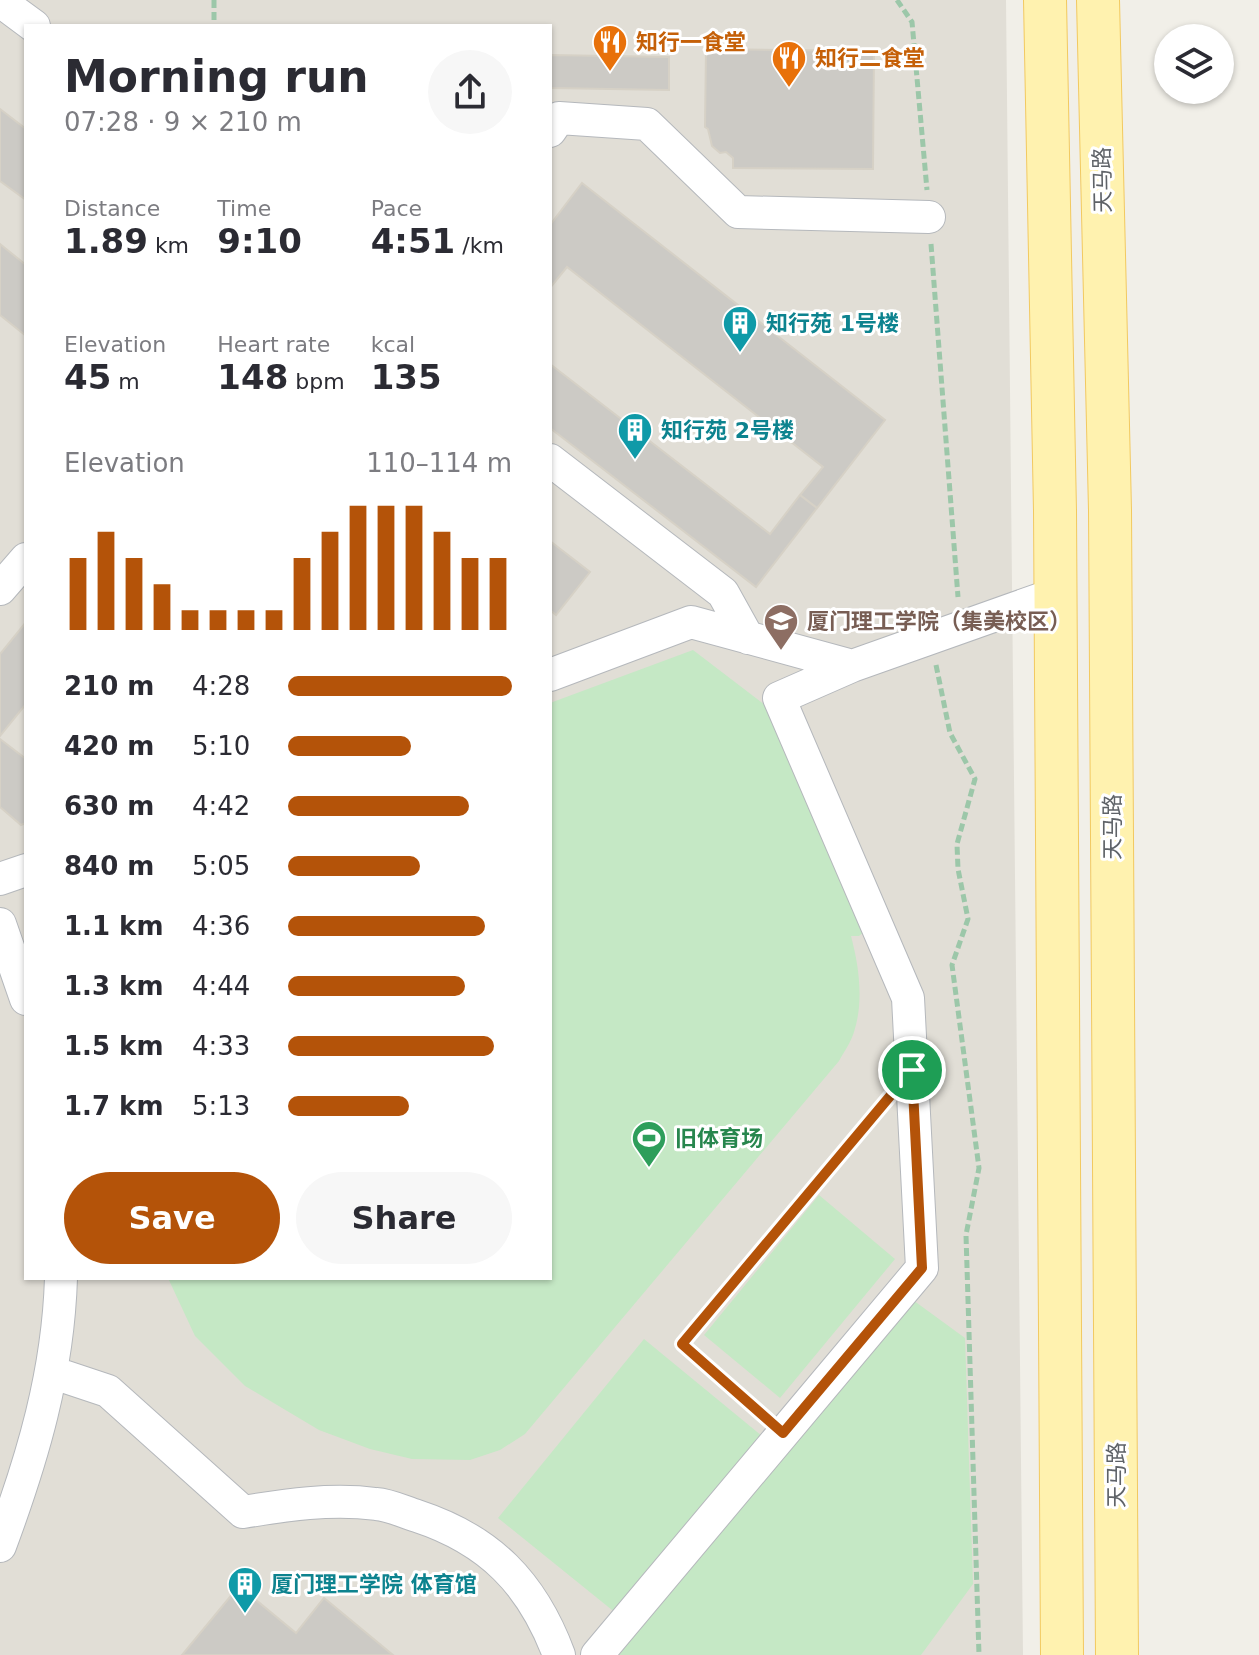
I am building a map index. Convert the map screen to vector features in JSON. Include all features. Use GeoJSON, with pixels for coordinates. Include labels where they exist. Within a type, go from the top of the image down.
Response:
{"type":"FeatureCollection","features":[{"type":"Feature","properties":{"kind":"main road"},"geometry":{"type":"LineString","coordinates":[[1045,0],[1055,594],[1062,1655]]}},
{"type":"Feature","properties":{"kind":"main road","name":"天马路"},"geometry":{"type":"LineString","coordinates":[[1098,0],[1110,526],[1117,1655]]}},
{"type":"Feature","properties":{"kind":"street"},"geometry":{"type":"LineString","coordinates":[[0,1],[31,24]]}},
{"type":"Feature","properties":{"kind":"street"},"geometry":{"type":"LineString","coordinates":[[552,128],[559,118],[647,124],[738,212],[929,217]]}},
{"type":"Feature","properties":{"kind":"street"},"geometry":{"type":"LineString","coordinates":[[552,462],[723,593],[748,638]]}},
{"type":"Feature","properties":{"kind":"street"},"geometry":{"type":"LineString","coordinates":[[0,589],[24,561]]}},
{"type":"Feature","properties":{"kind":"street"},"geometry":{"type":"LineString","coordinates":[[597,1655],[922,1268],[908,998],[779,698],[852,666],[1055,594]]}},
{"type":"Feature","properties":{"kind":"street"},"geometry":{"type":"LineString","coordinates":[[552,674],[691,622],[852,666]]}},
{"type":"Feature","properties":{"kind":"street"},"geometry":{"type":"LineString","coordinates":[[0,879],[24,871]]}},
{"type":"Feature","properties":{"kind":"street"},"geometry":{"type":"LineString","coordinates":[[0,924],[24,993]]}},
{"type":"Feature","properties":{"kind":"street"},"geometry":{"type":"LineString","coordinates":[[0,1546],[25,1478],[45,1407],[61,1280]]}},
{"type":"Feature","properties":{"kind":"street"},"geometry":{"type":"LineString","coordinates":[[51,1372],[108,1391],[243,1512],[300,1503],[378,1504],[433,1521],[484,1547],[517,1577],[548,1627],[559,1655]]}},
{"type":"Feature","properties":{"kind":"path"},"geometry":{"type":"LineString","coordinates":[[214,0],[214,24]]}},
{"type":"Feature","properties":{"kind":"path"},"geometry":{"type":"LineString","coordinates":[[897,0],[912,22],[961,627]]}},
{"type":"Feature","properties":{"kind":"path"},"geometry":{"type":"LineString","coordinates":[[930,638],[950,733],[975,779],[957,844],[958,869],[968,919],[952,965],[979,1168],[966,1235],[979,1655]]}},
{"type":"Feature","properties":{"kind":"path"},"geometry":{"type":"LineString","coordinates":[[783,1433],[682,1344],[912,1070]]}},
{"type":"Feature","properties":{"kind":"shaded area","name":"厦门理工学院（集美校区）"},"geometry":{"type":"Polygon","coordinates":[[[0,0],[1006,0],[1023,1655],[0,1655],[0,0]]]}},
{"type":"Feature","properties":{"kind":"green space","name":"旧体育场"},"geometry":{"type":"Polygon","coordinates":[[[693,650],[778,715],[864,932],[851,936],[860,996],[857,1020],[839,1061],[525,1434],[500,1450],[470,1460],[412,1459],[370,1449],[319,1430],[245,1386],[195,1336],[169,1280],[552,1280],[552,702],[693,650]]]}},
{"type":"Feature","properties":{"kind":"green space"},"geometry":{"type":"Polygon","coordinates":[[[819,1195],[895,1259],[780,1398],[704,1335],[819,1195]]]}},
{"type":"Feature","properties":{"kind":"green space"},"geometry":{"type":"Polygon","coordinates":[[[906,1295],[965,1338],[973,1584],[921,1655],[614,1655],[906,1295]]]}},
{"type":"Feature","properties":{"kind":"green space"},"geometry":{"type":"Polygon","coordinates":[[[644,1339],[762,1436],[617,1614],[498,1518],[644,1339]]]}},
{"type":"Feature","properties":{"kind":"building","name":"知行二食堂"},"geometry":{"type":"Polygon","coordinates":[[[706,49],[874,51],[873,169],[733,168],[733,158],[712,146],[705,127],[706,49]]]}},
{"type":"Feature","properties":{"kind":"building","name":"知行一食堂"},"geometry":{"type":"Polygon","coordinates":[[[552,55],[669,57],[669,90],[552,88],[552,55]]]}},
{"type":"Feature","properties":{"kind":"building"},"geometry":{"type":"Polygon","coordinates":[[[0,109],[24,127],[24,199],[0,181],[0,109]]]}},
{"type":"Feature","properties":{"kind":"building","name":"知行苑 1号楼"},"geometry":{"type":"Polygon","coordinates":[[[582,183],[885,420],[817,508],[800,495],[823,467],[567,267],[552,286],[552,222],[582,183]]]}},
{"type":"Feature","properties":{"kind":"building"},"geometry":{"type":"Polygon","coordinates":[[[0,244],[24,263],[24,334],[0,315],[0,244]]]}},
{"type":"Feature","properties":{"kind":"building","name":"知行苑 2号楼"},"geometry":{"type":"Polygon","coordinates":[[[552,366],[770,534],[800,495],[817,508],[756,587],[552,430],[552,366]]]}},
{"type":"Feature","properties":{"kind":"building"},"geometry":{"type":"Polygon","coordinates":[[[552,543],[590,572],[556,615],[552,612],[552,543]]]}},
{"type":"Feature","properties":{"kind":"building"},"geometry":{"type":"Polygon","coordinates":[[[24,624],[24,706],[0,736],[0,654],[24,624]]]}},
{"type":"Feature","properties":{"kind":"building"},"geometry":{"type":"Polygon","coordinates":[[[0,739],[24,757],[24,824],[21,825],[0,807],[0,739]]]}},
{"type":"Feature","properties":{"kind":"building","name":"厦门理工学院 体育馆"},"geometry":{"type":"Polygon","coordinates":[[[239,1586],[296,1633],[324,1598],[393,1655],[182,1655],[239,1586]]]}},
{"type":"Feature","properties":{"kind":"place","name":"知行一食堂"},"geometry":{"type":"Point","coordinates":[610,73]}},
{"type":"Feature","properties":{"kind":"place","name":"知行二食堂"},"geometry":{"type":"Point","coordinates":[789,89]}},
{"type":"Feature","properties":{"kind":"place","name":"知行苑 1号楼"},"geometry":{"type":"Point","coordinates":[740,354]}},
{"type":"Feature","properties":{"kind":"place","name":"知行苑 2号楼"},"geometry":{"type":"Point","coordinates":[635,461]}},
{"type":"Feature","properties":{"kind":"place","name":"厦门理工学院（集美校区）"},"geometry":{"type":"Point","coordinates":[781,652]}},
{"type":"Feature","properties":{"kind":"place","name":"旧体育场"},"geometry":{"type":"Point","coordinates":[649,1169]}},
{"type":"Feature","properties":{"kind":"place","name":"厦门理工学院 体育馆"},"geometry":{"type":"Point","coordinates":[245,1615]}},
{"type":"Feature","properties":{"kind":"route"},"geometry":{"type":"LineString","coordinates":[[912,1070],[922,1268],[783,1433],[682,1344],[912,1070]]}}]}
